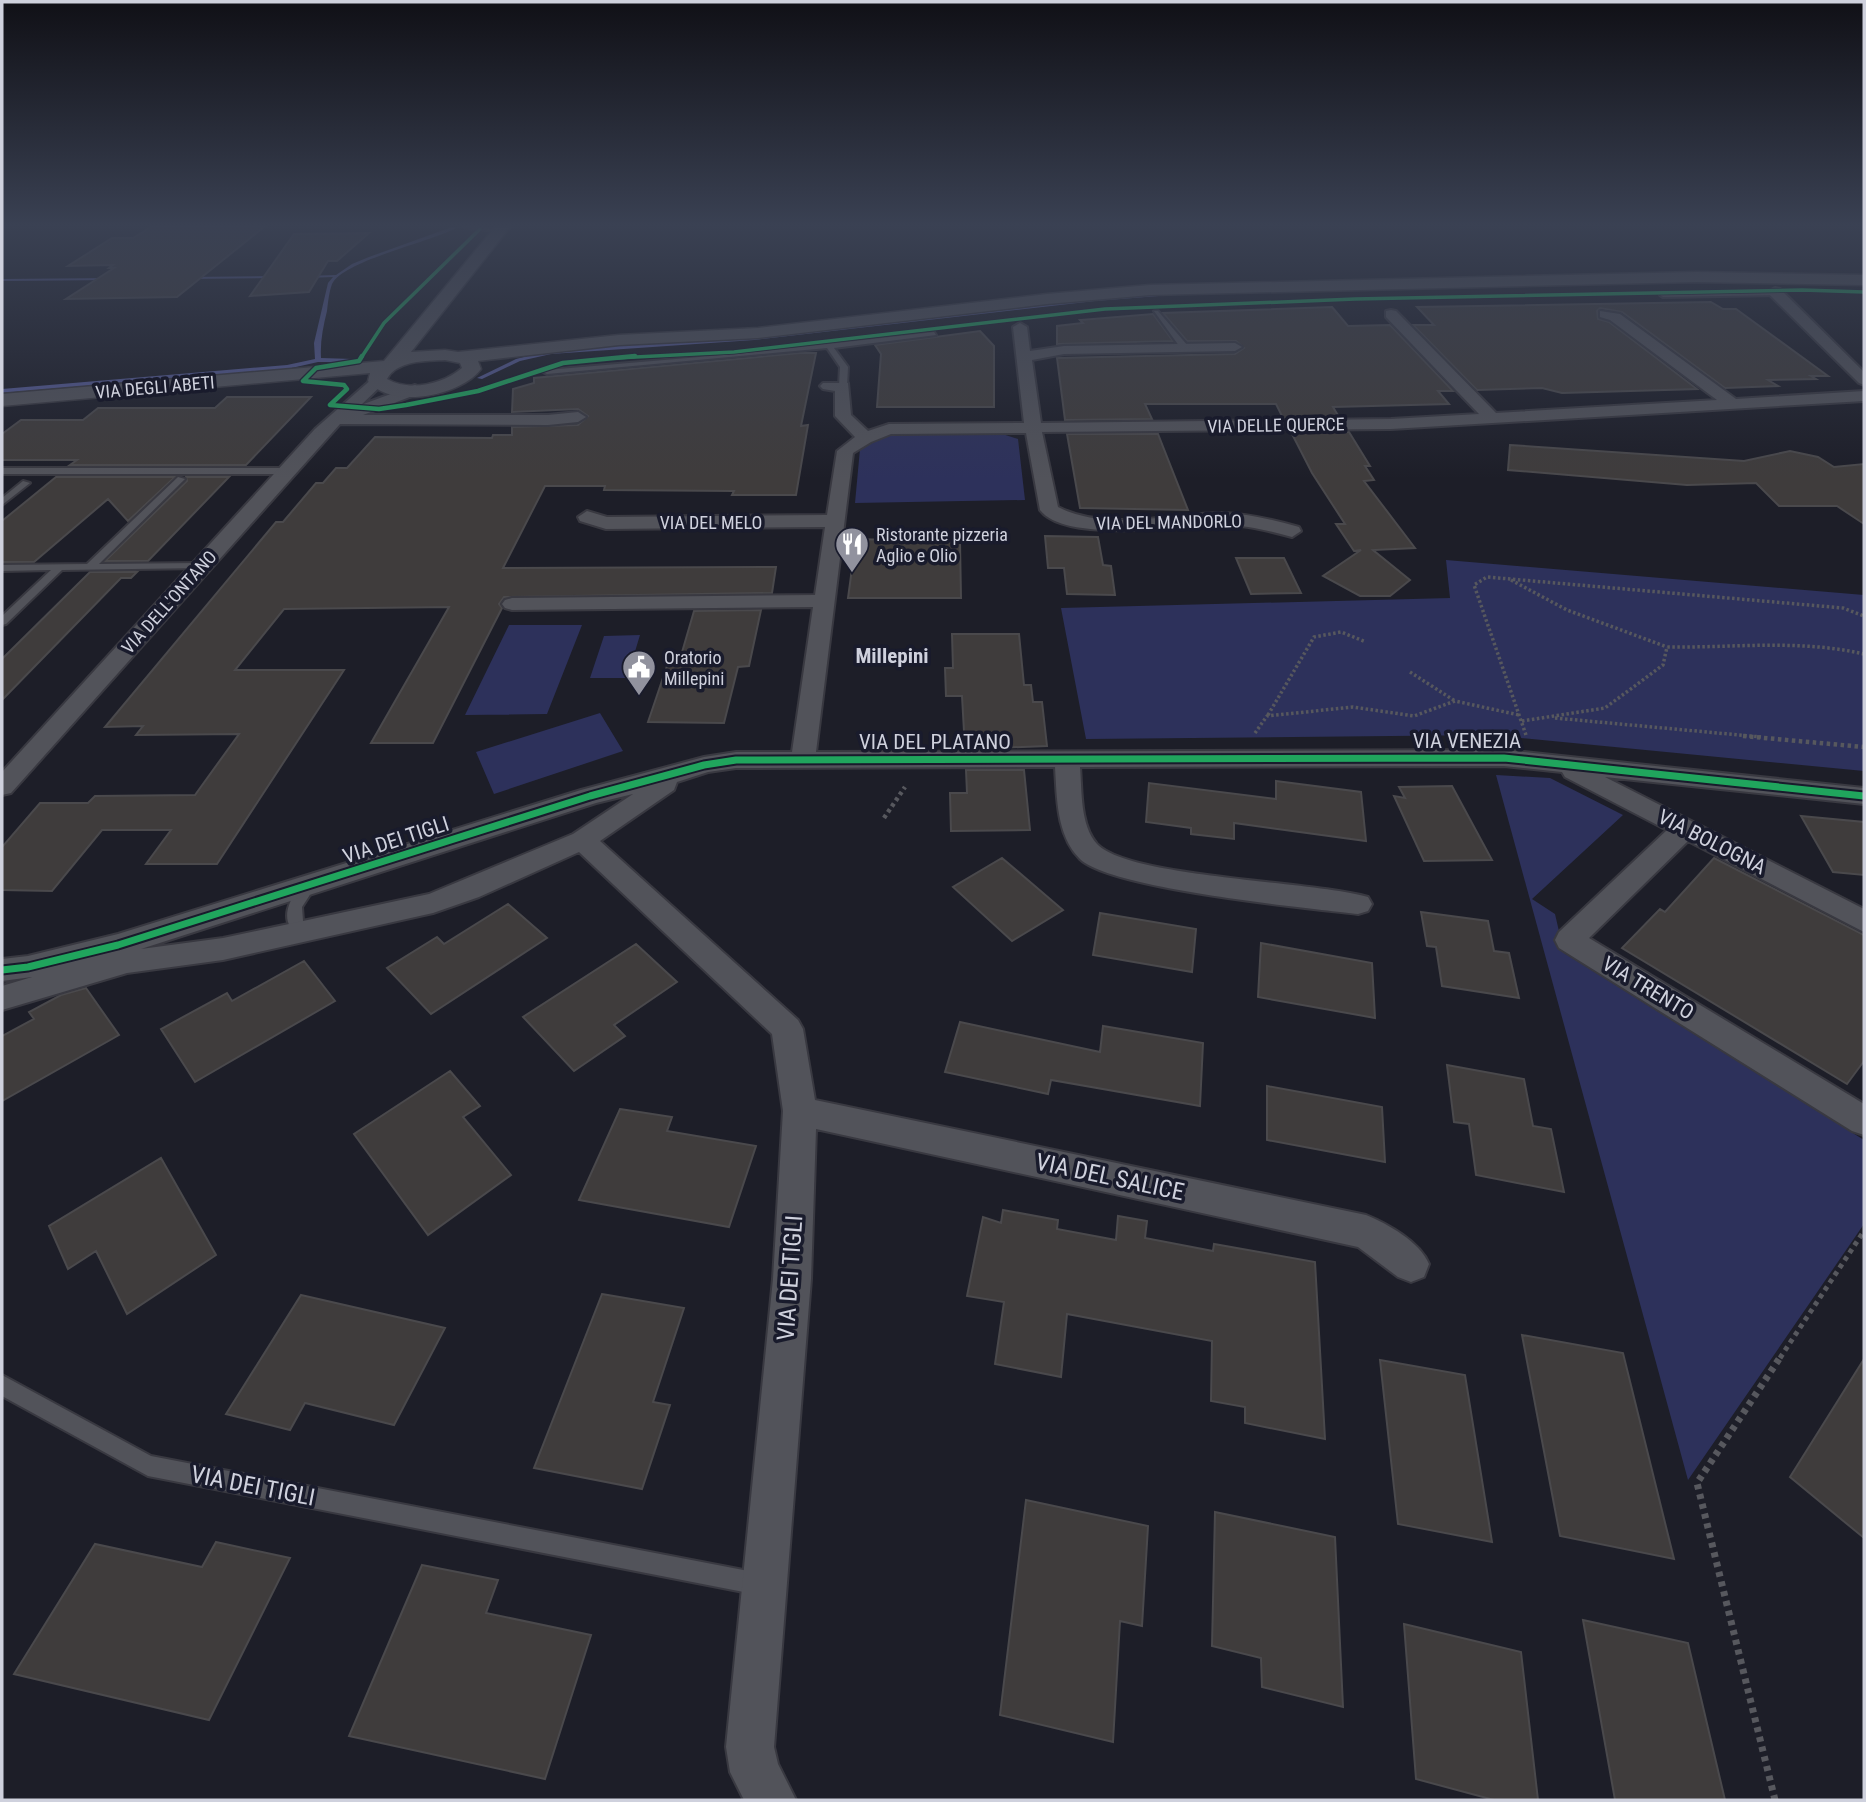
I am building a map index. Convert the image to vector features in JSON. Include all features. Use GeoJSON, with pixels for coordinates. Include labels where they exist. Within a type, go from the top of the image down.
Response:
{"type":"FeatureCollection","features":[{"type":"Feature","properties":{"kind":"street"},"geometry":{"type":"LineString","coordinates":[[384,372],[436,311]]}},
{"type":"Feature","properties":{"kind":"street"},"geometry":{"type":"LineString","coordinates":[[426,324],[459,356],[618,340],[758,333],[944,311]]}},
{"type":"Feature","properties":{"kind":"street"},"geometry":{"type":"LineString","coordinates":[[1794,311],[1864,380]]}},
{"type":"Feature","properties":{"kind":"street"},"geometry":{"type":"LineString","coordinates":[[1391,314],[1491,417]]}},
{"type":"Feature","properties":{"kind":"street"},"geometry":{"type":"LineString","coordinates":[[1605,314],[1615,317],[1734,404]]}},
{"type":"Feature","properties":{"kind":"street","name":"VIA DEL MANDORLO"},"geometry":{"type":"LineString","coordinates":[[1020,327],[1033,427],[1049,510],[1058,517],[1087,523],[1245,520],[1292,531]]}},
{"type":"Feature","properties":{"kind":"street"},"geometry":{"type":"LineString","coordinates":[[1024,357],[1064,349],[1234,347]]}},
{"type":"Feature","properties":{"kind":"street"},"geometry":{"type":"LineString","coordinates":[[384,372],[418,356],[502,358],[543,348]]}},
{"type":"Feature","properties":{"kind":"street"},"geometry":{"type":"LineString","coordinates":[[384,372],[390,388],[415,390],[458,380],[459,356]]}},
{"type":"Feature","properties":{"kind":"street","name":"VIA DEGLI ABETI"},"geometry":{"type":"LineString","coordinates":[[2,400],[309,375],[384,372]]}},
{"type":"Feature","properties":{"kind":"street","name":"VIA DELL'ONTANO"},"geometry":{"type":"LineString","coordinates":[[2,787],[321,433],[339,419],[384,372]]}},
{"type":"Feature","properties":{"kind":"street"},"geometry":{"type":"LineString","coordinates":[[803,759],[845,451],[865,438],[842,416],[836,386]]}},
{"type":"Feature","properties":{"kind":"street","name":"VIA DELL'ONTANO"},"geometry":{"type":"LineString","coordinates":[[339,419],[415,390]]}},
{"type":"Feature","properties":{"kind":"street","name":"VIA DELLE QUERCE"},"geometry":{"type":"LineString","coordinates":[[865,438],[889,429],[1391,424],[1863,398]]}},
{"type":"Feature","properties":{"kind":"street"},"geometry":{"type":"LineString","coordinates":[[339,419],[534,420],[578,416]]}},
{"type":"Feature","properties":{"kind":"street","name":"VIA DEL MELO"},"geometry":{"type":"LineString","coordinates":[[587,517],[606,523],[836,521]]}},
{"type":"Feature","properties":{"kind":"street"},"geometry":{"type":"LineString","coordinates":[[512,604],[824,601]]}},
{"type":"Feature","properties":{"kind":"street","name":"VIA VENEZIA"},"geometry":{"type":"LineString","coordinates":[[1066,761],[1504,758],[1864,796]]}},
{"type":"Feature","properties":{"kind":"street","name":"VIA DEL PLATANO"},"geometry":{"type":"LineString","coordinates":[[803,759],[1066,761]]}},
{"type":"Feature","properties":{"kind":"street","name":"VIA DEI TIGLI"},"geometry":{"type":"LineString","coordinates":[[2,970],[118,945],[541,811],[678,775],[704,765],[736,760],[803,759]]}},
{"type":"Feature","properties":{"kind":"street"},"geometry":{"type":"LineString","coordinates":[[1066,761],[1074,831],[1091,855],[1140,873],[1358,904]]}},
{"type":"Feature","properties":{"kind":"street","name":"VIA BOLOGNA"},"geometry":{"type":"LineString","coordinates":[[1559,763],[1864,921]]}},
{"type":"Feature","properties":{"kind":"street","name":"VIA DEI TIGLI"},"geometry":{"type":"LineString","coordinates":[[2,998],[127,962],[223,949],[433,903],[585,837],[678,775]]}},
{"type":"Feature","properties":{"kind":"street","name":"VIA DEI TIGLI"},"geometry":{"type":"LineString","coordinates":[[541,811],[534,820],[532,829],[542,844],[585,837],[612,811],[605,802],[590,796]]}},
{"type":"Feature","properties":{"kind":"street","name":"VIA TRENTO"},"geometry":{"type":"LineString","coordinates":[[1686,828],[1569,940],[1864,1121]]}},
{"type":"Feature","properties":{"kind":"street","name":"VIA DEI TIGLI"},"geometry":{"type":"LineString","coordinates":[[585,837],[787,1030],[800,1111],[792,1279],[750,1747],[755,1772],[771,1800]]}},
{"type":"Feature","properties":{"kind":"street","name":"VIA DEL SALICE"},"geometry":{"type":"LineString","coordinates":[[800,1111],[1366,1232],[1411,1264]]}},
{"type":"Feature","properties":{"kind":"lane"},"geometry":{"type":"LineString","coordinates":[[1156,312],[1185,348]]}},
{"type":"Feature","properties":{"kind":"lane"},"geometry":{"type":"LineString","coordinates":[[547,372],[645,362],[736,358],[934,334]]}},
{"type":"Feature","properties":{"kind":"lane"},"geometry":{"type":"LineString","coordinates":[[829,346],[844,367],[836,386]]}},
{"type":"Feature","properties":{"kind":"lane"},"geometry":{"type":"LineString","coordinates":[[2,471],[287,471]]}},
{"type":"Feature","properties":{"kind":"lane"},"geometry":{"type":"LineString","coordinates":[[90,567],[181,479]]}},
{"type":"Feature","properties":{"kind":"lane"},"geometry":{"type":"LineString","coordinates":[[2,502],[26,483]]}},
{"type":"Feature","properties":{"kind":"lane"},"geometry":{"type":"LineString","coordinates":[[2,568],[201,566]]}},
{"type":"Feature","properties":{"kind":"lane"},"geometry":{"type":"LineString","coordinates":[[2,622],[60,567]]}},
{"type":"Feature","properties":{"kind":"lane"},"geometry":{"type":"LineString","coordinates":[[308,887],[295,906],[296,924],[312,931]]}},
{"type":"Feature","properties":{"kind":"lane","name":"VIA DEI TIGLI"},"geometry":{"type":"LineString","coordinates":[[2,1385],[148,1466],[764,1585]]}},
{"type":"Feature","properties":{"kind":"path"},"geometry":{"type":"LineString","coordinates":[[1517,707],[1474,585],[1487,578],[1843,608],[1864,616]]}},
{"type":"Feature","properties":{"kind":"path"},"geometry":{"type":"LineString","coordinates":[[1510,580],[1524,590],[1571,612],[1633,632],[1667,647],[1775,644],[1851,650],[1864,654]]}},
{"type":"Feature","properties":{"kind":"path"},"geometry":{"type":"LineString","coordinates":[[1237,760],[1268,716],[1314,637],[1340,632],[1366,642]]}},
{"type":"Feature","properties":{"kind":"path"},"geometry":{"type":"LineString","coordinates":[[1410,672],[1455,701],[1521,718],[1547,717],[1605,708],[1663,665],[1667,647]]}},
{"type":"Feature","properties":{"kind":"path"},"geometry":{"type":"LineString","coordinates":[[1268,716],[1353,707],[1414,716],[1455,701]]}},
{"type":"Feature","properties":{"kind":"path"},"geometry":{"type":"LineString","coordinates":[[1547,717],[1864,747]]}},
{"type":"Feature","properties":{"kind":"path"},"geometry":{"type":"LineString","coordinates":[[884,818],[902,788]]}},
{"type":"Feature","properties":{"kind":"path"},"geometry":{"type":"LineString","coordinates":[[1775,1800],[1698,1483],[1864,1231]]}},
{"type":"Feature","properties":{"kind":"shaded area"},"geometry":{"type":"Polygon","coordinates":[[[999,433],[1018,439],[1025,500],[855,503],[860,449],[882,436],[999,433]]]}},
{"type":"Feature","properties":{"kind":"shaded area"},"geometry":{"type":"Polygon","coordinates":[[[1446,560],[1864,595],[1864,771],[1490,735],[1086,739],[1061,608],[1450,598],[1446,560]]]}},
{"type":"Feature","properties":{"kind":"shaded area"},"geometry":{"type":"Polygon","coordinates":[[[509,625],[582,625],[547,714],[465,715],[509,625]]]}},
{"type":"Feature","properties":{"kind":"shaded area"},"geometry":{"type":"Polygon","coordinates":[[[640,635],[627,678],[590,678],[604,636],[640,635]]]}},
{"type":"Feature","properties":{"kind":"shaded area"},"geometry":{"type":"Polygon","coordinates":[[[600,713],[623,751],[494,794],[476,752],[600,713]]]}},
{"type":"Feature","properties":{"kind":"shaded area"},"geometry":{"type":"Polygon","coordinates":[[[1496,775],[1550,778],[1623,815],[1532,899],[1555,914],[1564,953],[1864,1140],[1864,1224],[1688,1480],[1496,775]]]}},
{"type":"Feature","properties":{"kind":"building"},"geometry":{"type":"Polygon","coordinates":[[[1335,311],[1348,326],[1390,325],[1453,391],[1438,391],[1449,404],[1333,407],[1339,417],[1283,418],[1276,404],[1145,404],[1152,419],[1065,420],[1057,358],[1235,354],[1244,348],[1236,341],[1187,341],[1163,313],[1335,311]]]}},
{"type":"Feature","properties":{"kind":"building"},"geometry":{"type":"Polygon","coordinates":[[[1421,311],[1597,311],[1598,319],[1609,322],[1697,389],[1562,393],[1542,388],[1477,390],[1413,325],[1434,325],[1421,311]]]}},
{"type":"Feature","properties":{"kind":"building"},"geometry":{"type":"Polygon","coordinates":[[[1617,311],[1739,311],[1828,376],[1811,376],[1816,379],[1768,380],[1778,386],[1725,388],[1622,312],[1617,311]]]}},
{"type":"Feature","properties":{"kind":"building"},"geometry":{"type":"Polygon","coordinates":[[[1153,314],[1173,341],[1057,344],[1057,326],[1083,323],[1080,320],[1153,314]]]}},
{"type":"Feature","properties":{"kind":"building"},"geometry":{"type":"Polygon","coordinates":[[[980,331],[994,346],[994,407],[877,407],[881,354],[875,345],[980,331]]]}},
{"type":"Feature","properties":{"kind":"building"},"geometry":{"type":"Polygon","coordinates":[[[816,353],[801,426],[808,425],[796,495],[732,495],[734,491],[604,490],[605,486],[545,486],[503,568],[776,567],[772,593],[504,597],[499,604],[502,608],[433,743],[371,743],[449,607],[284,609],[235,670],[344,670],[217,864],[146,864],[171,830],[102,830],[52,891],[2,890],[2,847],[40,803],[88,803],[95,796],[195,795],[239,734],[136,735],[143,726],[105,727],[276,522],[283,522],[316,483],[323,483],[336,468],[347,468],[375,437],[492,438],[493,435],[512,435],[512,427],[578,425],[588,416],[578,409],[512,412],[513,389],[534,383],[534,378],[816,353]]]}},
{"type":"Feature","properties":{"kind":"building"},"geometry":{"type":"Polygon","coordinates":[[[227,397],[311,397],[246,465],[70,465],[77,460],[2,460],[2,434],[21,420],[83,420],[98,408],[215,408],[227,397]]]}},
{"type":"Feature","properties":{"kind":"building"},"geometry":{"type":"Polygon","coordinates":[[[1291,432],[1349,432],[1370,466],[1365,466],[1374,480],[1364,481],[1415,548],[1373,550],[1410,580],[1390,596],[1360,596],[1323,576],[1361,550],[1354,551],[1336,524],[1345,524],[1312,473],[1291,432]]]}},
{"type":"Feature","properties":{"kind":"building"},"geometry":{"type":"Polygon","coordinates":[[[1067,434],[1158,434],[1188,510],[1080,508],[1067,434]]]}},
{"type":"Feature","properties":{"kind":"building"},"geometry":{"type":"Polygon","coordinates":[[[1510,445],[1744,461],[1790,451],[1818,457],[1834,467],[1864,464],[1864,524],[1837,506],[1779,506],[1756,483],[1687,485],[1508,470],[1510,445]]]}},
{"type":"Feature","properties":{"kind":"building"},"geometry":{"type":"Polygon","coordinates":[[[56,477],[175,477],[128,521],[108,499],[34,562],[2,562],[2,521],[56,477]]]}},
{"type":"Feature","properties":{"kind":"building"},"geometry":{"type":"Polygon","coordinates":[[[186,477],[229,477],[148,561],[105,561],[187,481],[186,477]]]}},
{"type":"Feature","properties":{"kind":"building"},"geometry":{"type":"Polygon","coordinates":[[[1045,536],[1098,537],[1103,565],[1111,566],[1115,595],[1067,594],[1064,568],[1048,568],[1045,536]]]}},
{"type":"Feature","properties":{"kind":"building"},"geometry":{"type":"Polygon","coordinates":[[[856,539],[960,542],[961,598],[848,598],[856,539]]]}},
{"type":"Feature","properties":{"kind":"building"},"geometry":{"type":"Polygon","coordinates":[[[1236,558],[1284,558],[1301,593],[1251,594],[1236,558]]]}},
{"type":"Feature","properties":{"kind":"building"},"geometry":{"type":"Polygon","coordinates":[[[90,572],[137,572],[131,578],[121,578],[2,700],[2,659],[90,572]]]}},
{"type":"Feature","properties":{"kind":"building"},"geometry":{"type":"Polygon","coordinates":[[[761,610],[749,666],[738,667],[724,723],[648,722],[667,666],[678,666],[694,611],[761,610]]]}},
{"type":"Feature","properties":{"kind":"building"},"geometry":{"type":"Polygon","coordinates":[[[952,634],[1019,634],[1024,685],[1031,685],[1033,702],[1042,702],[1047,746],[965,749],[962,696],[946,696],[945,668],[953,668],[952,634]]]}},
{"type":"Feature","properties":{"kind":"building"},"geometry":{"type":"Polygon","coordinates":[[[966,770],[1024,770],[1030,830],[951,831],[950,793],[967,793],[966,770]]]}},
{"type":"Feature","properties":{"kind":"building"},"geometry":{"type":"Polygon","coordinates":[[[1276,781],[1361,792],[1366,841],[1234,823],[1234,839],[1191,834],[1191,828],[1146,822],[1149,783],[1276,799],[1276,781]]]}},
{"type":"Feature","properties":{"kind":"building"},"geometry":{"type":"Polygon","coordinates":[[[1452,786],[1492,860],[1424,861],[1394,796],[1405,798],[1399,787],[1452,786]]]}},
{"type":"Feature","properties":{"kind":"building"},"geometry":{"type":"Polygon","coordinates":[[[1801,816],[1864,822],[1864,875],[1833,872],[1801,816]]]}},
{"type":"Feature","properties":{"kind":"building"},"geometry":{"type":"Polygon","coordinates":[[[1002,858],[1063,910],[1012,941],[953,887],[1002,858]]]}},
{"type":"Feature","properties":{"kind":"building"},"geometry":{"type":"Polygon","coordinates":[[[1714,858],[1864,935],[1864,1061],[1847,1084],[1622,948],[1660,909],[1665,912],[1714,858]]]}},
{"type":"Feature","properties":{"kind":"building"},"geometry":{"type":"Polygon","coordinates":[[[508,904],[547,938],[431,1014],[387,968],[437,937],[444,944],[508,904]]]}},
{"type":"Feature","properties":{"kind":"building"},"geometry":{"type":"Polygon","coordinates":[[[1421,912],[1488,921],[1494,951],[1509,953],[1519,998],[1442,986],[1436,947],[1427,946],[1421,912]]]}},
{"type":"Feature","properties":{"kind":"building"},"geometry":{"type":"Polygon","coordinates":[[[1100,913],[1196,929],[1192,972],[1093,955],[1100,913]]]}},
{"type":"Feature","properties":{"kind":"building"},"geometry":{"type":"Polygon","coordinates":[[[1261,943],[1372,963],[1375,1018],[1258,997],[1261,943]]]}},
{"type":"Feature","properties":{"kind":"building"},"geometry":{"type":"Polygon","coordinates":[[[636,944],[677,982],[614,1025],[625,1036],[574,1071],[523,1017],[636,944]]]}},
{"type":"Feature","properties":{"kind":"building"},"geometry":{"type":"Polygon","coordinates":[[[304,961],[335,1001],[195,1082],[161,1029],[227,993],[232,1001],[304,961]]]}},
{"type":"Feature","properties":{"kind":"building"},"geometry":{"type":"Polygon","coordinates":[[[86,988],[119,1035],[2,1101],[2,1036],[34,1019],[29,1012],[61,995],[86,988]]]}},
{"type":"Feature","properties":{"kind":"building"},"geometry":{"type":"Polygon","coordinates":[[[960,1022],[1100,1052],[1103,1026],[1203,1043],[1200,1106],[1051,1080],[1048,1094],[945,1072],[960,1022]]]}},
{"type":"Feature","properties":{"kind":"building"},"geometry":{"type":"Polygon","coordinates":[[[1447,1065],[1524,1079],[1533,1126],[1551,1129],[1564,1192],[1476,1175],[1469,1124],[1454,1122],[1447,1065]]]}},
{"type":"Feature","properties":{"kind":"building"},"geometry":{"type":"Polygon","coordinates":[[[450,1071],[480,1106],[463,1117],[511,1175],[428,1235],[354,1134],[450,1071]]]}},
{"type":"Feature","properties":{"kind":"building"},"geometry":{"type":"Polygon","coordinates":[[[1267,1086],[1382,1107],[1385,1162],[1267,1140],[1267,1086]]]}},
{"type":"Feature","properties":{"kind":"building"},"geometry":{"type":"Polygon","coordinates":[[[620,1109],[672,1117],[667,1131],[756,1146],[729,1227],[579,1200],[620,1109]]]}},
{"type":"Feature","properties":{"kind":"building"},"geometry":{"type":"Polygon","coordinates":[[[161,1158],[216,1255],[127,1314],[96,1251],[68,1269],[49,1226],[161,1158]]]}},
{"type":"Feature","properties":{"kind":"building"},"geometry":{"type":"Polygon","coordinates":[[[1003,1210],[1058,1220],[1057,1229],[1116,1240],[1118,1216],[1147,1221],[1145,1238],[1213,1251],[1214,1244],[1315,1262],[1325,1439],[1245,1423],[1245,1407],[1211,1401],[1212,1341],[1067,1314],[1061,1377],[995,1364],[1004,1302],[967,1296],[983,1217],[1001,1223],[1003,1210]]]}},
{"type":"Feature","properties":{"kind":"building"},"geometry":{"type":"Polygon","coordinates":[[[602,1294],[684,1308],[653,1402],[670,1405],[642,1489],[534,1468],[602,1294]]]}},
{"type":"Feature","properties":{"kind":"building"},"geometry":{"type":"Polygon","coordinates":[[[301,1295],[445,1328],[394,1425],[305,1403],[290,1430],[226,1414],[301,1295]]]}},
{"type":"Feature","properties":{"kind":"building"},"geometry":{"type":"Polygon","coordinates":[[[1522,1335],[1623,1353],[1674,1559],[1560,1536],[1522,1335]]]}},
{"type":"Feature","properties":{"kind":"building"},"geometry":{"type":"Polygon","coordinates":[[[1864,1359],[1864,1538],[1790,1477],[1864,1359]]]}},
{"type":"Feature","properties":{"kind":"building"},"geometry":{"type":"Polygon","coordinates":[[[1380,1360],[1465,1375],[1492,1542],[1398,1524],[1380,1360]]]}},
{"type":"Feature","properties":{"kind":"building"},"geometry":{"type":"Polygon","coordinates":[[[1026,1500],[1148,1526],[1142,1626],[1120,1621],[1113,1742],[1000,1715],[1026,1500]]]}},
{"type":"Feature","properties":{"kind":"building"},"geometry":{"type":"Polygon","coordinates":[[[1215,1512],[1335,1537],[1343,1707],[1262,1687],[1261,1658],[1212,1646],[1215,1512]]]}},
{"type":"Feature","properties":{"kind":"building"},"geometry":{"type":"Polygon","coordinates":[[[216,1542],[290,1558],[209,1720],[14,1674],[95,1544],[202,1567],[216,1542]]]}},
{"type":"Feature","properties":{"kind":"building"},"geometry":{"type":"Polygon","coordinates":[[[422,1565],[498,1580],[486,1613],[591,1635],[545,1779],[349,1736],[422,1565]]]}},
{"type":"Feature","properties":{"kind":"building"},"geometry":{"type":"Polygon","coordinates":[[[1583,1620],[1688,1643],[1725,1800],[1615,1800],[1583,1620]]]}},
{"type":"Feature","properties":{"kind":"building"},"geometry":{"type":"Polygon","coordinates":[[[1404,1624],[1521,1652],[1538,1800],[1494,1800],[1416,1779],[1404,1624]]]}},
{"type":"Feature","properties":{"kind":"waterway"},"geometry":{"type":"LineString","coordinates":[[318,360],[317,343],[324,311]]}},
{"type":"Feature","properties":{"kind":"waterway"},"geometry":{"type":"LineString","coordinates":[[480,378],[518,360],[551,352],[754,338],[995,311]]}},
{"type":"Feature","properties":{"kind":"waterway"},"geometry":{"type":"LineString","coordinates":[[2,391],[287,367],[318,360]]}},
{"type":"Feature","properties":{"kind":"waterway"},"geometry":{"type":"LineString","coordinates":[[318,360],[353,361]]}},
{"type":"Feature","properties":{"kind":"cycle path"},"geometry":{"type":"LineString","coordinates":[[396,311],[384,323],[359,361],[316,368],[303,381],[344,385],[347,389],[330,405],[379,409],[478,391],[563,363],[660,354],[734,352],[1087,311]]}},
{"type":"Feature","properties":{"kind":"cycle path"},"geometry":{"type":"LineString","coordinates":[[2,970],[28,967],[118,945],[590,796],[704,765],[736,760],[1504,758],[1864,796]]}},
{"type":"Feature","properties":{"kind":"place","name":"Ristorante pizzeria Aglio e Olio"},"geometry":{"type":"Point","coordinates":[852,574]}},
{"type":"Feature","properties":{"kind":"place","name":"Oratorio Millepini"},"geometry":{"type":"Point","coordinates":[639,697]}},
{"type":"Feature","properties":{"kind":"district","name":"Millepini"},"geometry":{"type":"Point","coordinates":[892,656]}}]}
